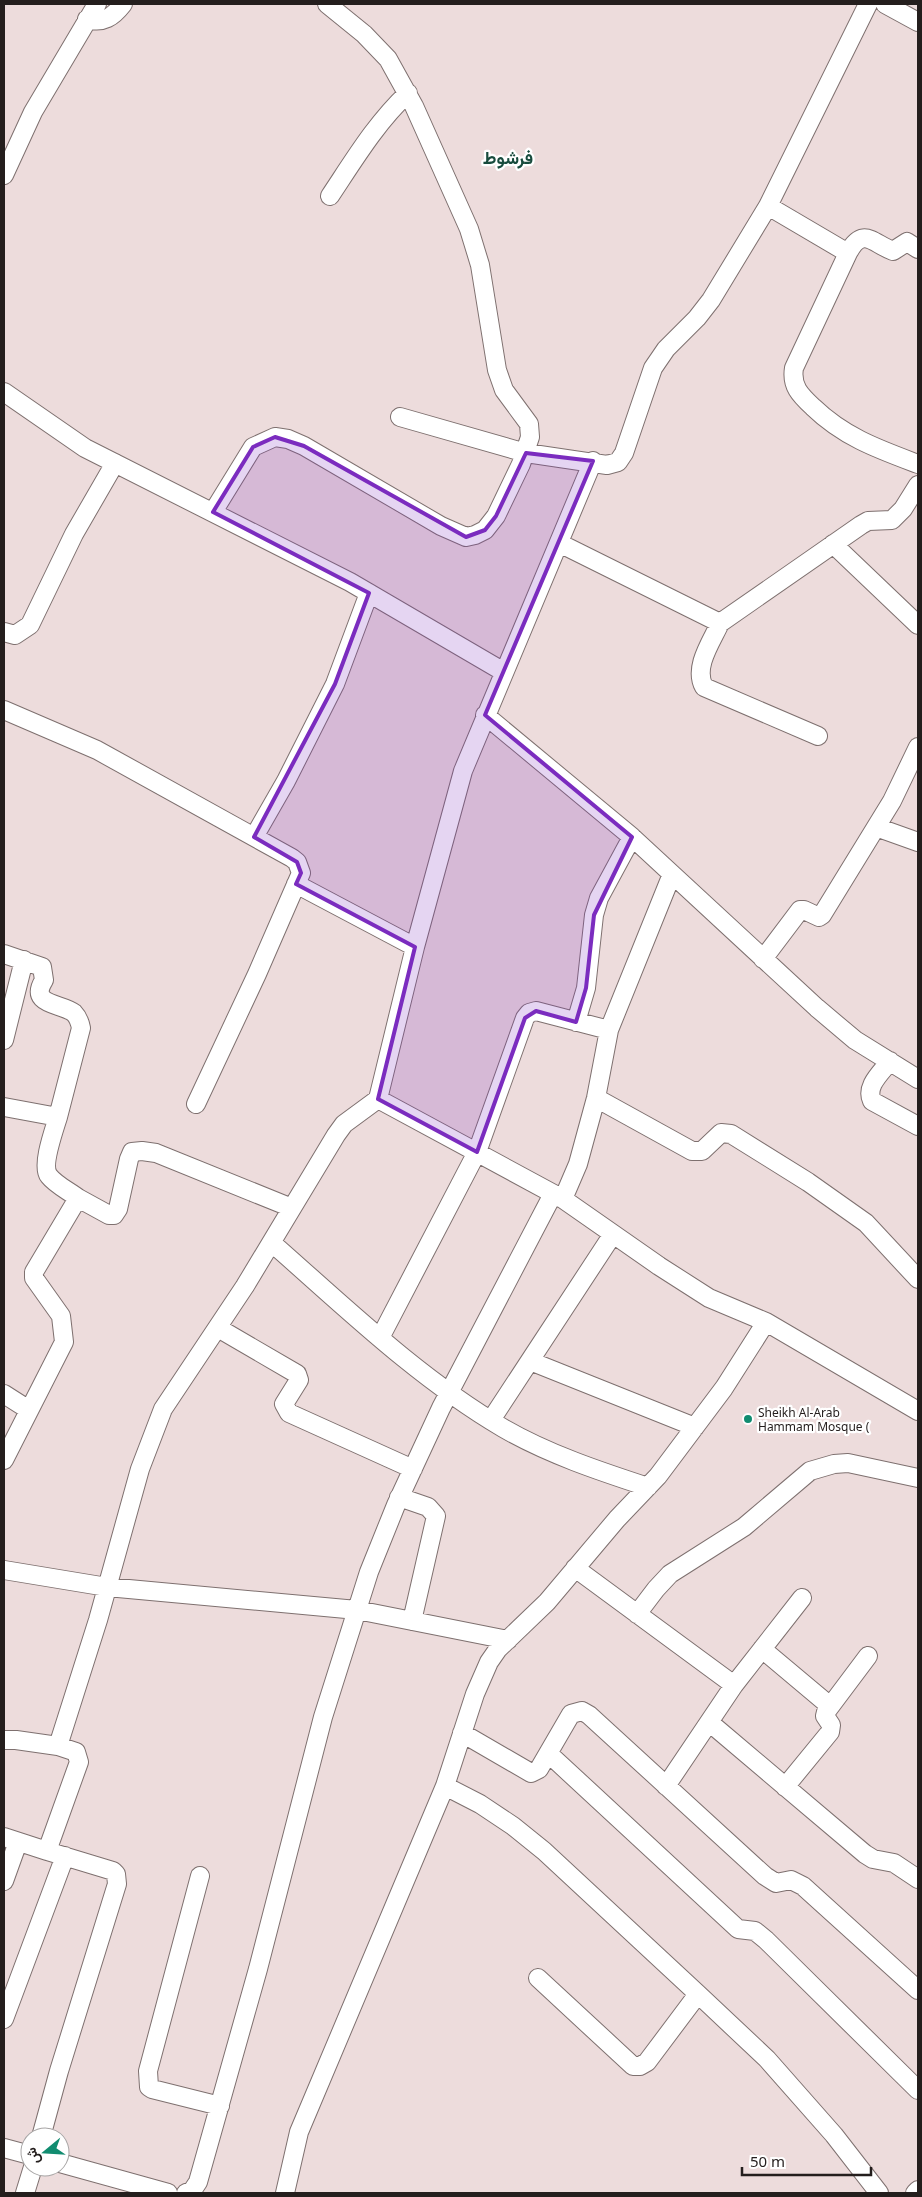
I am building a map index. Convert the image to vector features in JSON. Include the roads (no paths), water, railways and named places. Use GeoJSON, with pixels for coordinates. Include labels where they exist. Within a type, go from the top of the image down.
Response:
{"type":"FeatureCollection","features":[{"type":"Feature","properties":{"kind":"street"},"geometry":{"type":"LineString","coordinates":[[4,175],[33,112],[97,4]]}},
{"type":"Feature","properties":{"kind":"street"},"geometry":{"type":"LineString","coordinates":[[87,19],[97,22],[106,20],[116,13],[123,4]]}},
{"type":"Feature","properties":{"kind":"street"},"geometry":{"type":"LineString","coordinates":[[213,512],[253,447],[275,437],[288,439],[304,446],[441,526],[466,537],[475,535],[486,530],[496,516],[526,453],[530,437],[529,424],[504,390],[497,370],[480,265],[469,229],[408,93],[388,59],[364,34],[327,4]]}},
{"type":"Feature","properties":{"kind":"street"},"geometry":{"type":"LineString","coordinates":[[400,417],[526,453],[612,464],[622,458],[653,368],[666,348],[697,318],[711,300],[768,206],[868,4]]}},
{"type":"Feature","properties":{"kind":"street"},"geometry":{"type":"LineString","coordinates":[[885,4],[918,22]]}},
{"type":"Feature","properties":{"kind":"street"},"geometry":{"type":"LineString","coordinates":[[330,196],[378,126],[393,107],[408,93]]}},
{"type":"Feature","properties":{"kind":"street"},"geometry":{"type":"LineString","coordinates":[[768,206],[848,253]]}},
{"type":"Feature","properties":{"kind":"street"},"geometry":{"type":"LineString","coordinates":[[918,249],[907,242],[893,252],[868,238],[861,238],[853,243],[794,368],[793,374],[796,390],[831,424],[869,446],[918,464]]}},
{"type":"Feature","properties":{"kind":"street"},"geometry":{"type":"LineString","coordinates":[[4,392],[55,429],[115,463],[369,593],[504,672]]}},
{"type":"Feature","properties":{"kind":"street"},"geometry":{"type":"LineString","coordinates":[[58,1746],[107,1587],[140,1469],[163,1409],[218,1328],[272,1243],[344,1124],[378,1099],[415,947],[463,771],[592,461]]}},
{"type":"Feature","properties":{"kind":"street"},"geometry":{"type":"LineString","coordinates":[[4,632],[15,635],[30,624],[74,534],[115,463]]}},
{"type":"Feature","properties":{"kind":"street"},"geometry":{"type":"LineString","coordinates":[[818,736],[704,687],[700,673],[702,663],[720,623],[868,521],[892,520],[903,509],[918,484]]}},
{"type":"Feature","properties":{"kind":"street"},"geometry":{"type":"LineString","coordinates":[[559,543],[720,623]]}},
{"type":"Feature","properties":{"kind":"street"},"geometry":{"type":"LineString","coordinates":[[833,544],[918,625]]}},
{"type":"Feature","properties":{"kind":"street"},"geometry":{"type":"LineString","coordinates":[[254,837],[286,781],[335,684],[369,593]]}},
{"type":"Feature","properties":{"kind":"street"},"geometry":{"type":"LineString","coordinates":[[4,710],[98,750],[297,862],[301,873],[257,974],[196,1104]]}},
{"type":"Feature","properties":{"kind":"street"},"geometry":{"type":"LineString","coordinates":[[485,715],[632,837],[763,959],[855,1040],[918,1079]]}},
{"type":"Feature","properties":{"kind":"street"},"geometry":{"type":"LineString","coordinates":[[763,959],[800,910],[821,916],[892,801],[918,746]]}},
{"type":"Feature","properties":{"kind":"street"},"geometry":{"type":"LineString","coordinates":[[876,827],[917,839]]}},
{"type":"Feature","properties":{"kind":"street"},"geometry":{"type":"LineString","coordinates":[[576,1022],[586,988],[594,915],[599,898],[632,837]]}},
{"type":"Feature","properties":{"kind":"street"},"geometry":{"type":"LineString","coordinates":[[186,2193],[192,2191],[198,2182],[258,1969],[323,1717],[369,1572],[399,1497],[449,1393],[578,1164],[596,1098],[609,1030],[672,874]]}},
{"type":"Feature","properties":{"kind":"street"},"geometry":{"type":"LineString","coordinates":[[296,884],[415,947]]}},
{"type":"Feature","properties":{"kind":"street"},"geometry":{"type":"LineString","coordinates":[[4,954],[42,967],[44,980],[40,986],[40,995],[44,1000],[74,1013],[81,1028],[47,1160],[46,1170],[52,1178],[78,1198],[109,1215],[114,1215],[118,1210],[132,1152],[142,1151],[156,1153],[292,1208]]}},
{"type":"Feature","properties":{"kind":"street"},"geometry":{"type":"LineString","coordinates":[[4,1040],[24,960]]}},
{"type":"Feature","properties":{"kind":"street"},"geometry":{"type":"LineString","coordinates":[[380,1338],[477,1152],[525,1018],[529,1013],[536,1011],[609,1030]]}},
{"type":"Feature","properties":{"kind":"street"},"geometry":{"type":"LineString","coordinates":[[890,1061],[871,1086],[870,1096],[872,1102],[918,1126]]}},
{"type":"Feature","properties":{"kind":"street"},"geometry":{"type":"LineString","coordinates":[[596,1098],[692,1151],[702,1151],[721,1133],[731,1134],[808,1182],[866,1223],[918,1279]]}},
{"type":"Feature","properties":{"kind":"street"},"geometry":{"type":"LineString","coordinates":[[378,1099],[558,1197],[710,1298],[766,1322],[918,1410]]}},
{"type":"Feature","properties":{"kind":"street"},"geometry":{"type":"LineString","coordinates":[[4,1107],[58,1117]]}},
{"type":"Feature","properties":{"kind":"street"},"geometry":{"type":"LineString","coordinates":[[4,1460],[64,1342],[61,1316],[34,1278],[34,1272],[78,1198]]}},
{"type":"Feature","properties":{"kind":"street"},"geometry":{"type":"LineString","coordinates":[[491,1420],[613,1234]]}},
{"type":"Feature","properties":{"kind":"street"},"geometry":{"type":"LineString","coordinates":[[272,1243],[380,1338],[449,1393],[505,1429],[582,1465],[648,1487]]}},
{"type":"Feature","properties":{"kind":"street"},"geometry":{"type":"LineString","coordinates":[[284,2193],[299,2132],[445,1786],[475,1694],[489,1662],[508,1640],[547,1602],[617,1519],[648,1487],[724,1388],[766,1322]]}},
{"type":"Feature","properties":{"kind":"street"},"geometry":{"type":"LineString","coordinates":[[218,1328],[297,1374],[299,1380],[284,1404],[288,1413],[413,1468]]}},
{"type":"Feature","properties":{"kind":"street"},"geometry":{"type":"LineString","coordinates":[[530,1361],[695,1427]]}},
{"type":"Feature","properties":{"kind":"street"},"geometry":{"type":"LineString","coordinates":[[4,1394],[29,1410]]}},
{"type":"Feature","properties":{"kind":"street"},"geometry":{"type":"LineString","coordinates":[[637,1614],[670,1574],[744,1526],[810,1471],[834,1464],[848,1463],[918,1478]]}},
{"type":"Feature","properties":{"kind":"street"},"geometry":{"type":"LineString","coordinates":[[399,1497],[428,1507],[436,1516],[412,1621]]}},
{"type":"Feature","properties":{"kind":"street"},"geometry":{"type":"LineString","coordinates":[[575,1568],[734,1685]]}},
{"type":"Feature","properties":{"kind":"street"},"geometry":{"type":"LineString","coordinates":[[4,1570],[107,1587],[357,1610],[508,1640]]}},
{"type":"Feature","properties":{"kind":"street"},"geometry":{"type":"LineString","coordinates":[[666,1786],[734,1685],[802,1598]]}},
{"type":"Feature","properties":{"kind":"street"},"geometry":{"type":"LineString","coordinates":[[762,1649],[830,1706]]}},
{"type":"Feature","properties":{"kind":"street"},"geometry":{"type":"LineString","coordinates":[[785,1787],[830,1732],[831,1725],[825,1716],[830,1706],[868,1656]]}},
{"type":"Feature","properties":{"kind":"street"},"geometry":{"type":"LineString","coordinates":[[462,1733],[531,1773],[540,1769],[571,1714],[582,1711],[589,1715],[771,1881],[782,1883],[791,1880],[796,1881],[918,1990]]}},
{"type":"Feature","properties":{"kind":"street"},"geometry":{"type":"LineString","coordinates":[[709,1722],[865,1854],[873,1860],[894,1863],[918,1879]]}},
{"type":"Feature","properties":{"kind":"street"},"geometry":{"type":"LineString","coordinates":[[4,1740],[58,1746],[76,1752],[79,1762],[48,1851]]}},
{"type":"Feature","properties":{"kind":"street"},"geometry":{"type":"LineString","coordinates":[[549,1754],[738,1929],[755,1931],[766,1940],[918,2090]]}},
{"type":"Feature","properties":{"kind":"street"},"geometry":{"type":"LineString","coordinates":[[445,1786],[496,1815],[544,1851],[698,1994],[767,2059],[834,2135],[879,2193]]}},
{"type":"Feature","properties":{"kind":"street"},"geometry":{"type":"LineString","coordinates":[[4,1881],[11,1839],[113,1870],[116,1874],[117,1884],[44,2127]]}},
{"type":"Feature","properties":{"kind":"street"},"geometry":{"type":"LineString","coordinates":[[4,2019],[65,1856]]}},
{"type":"Feature","properties":{"kind":"street"},"geometry":{"type":"LineString","coordinates":[[200,1876],[148,2071],[148,2081],[149,2087],[152,2089],[220,2106]]}},
{"type":"Feature","properties":{"kind":"street"},"geometry":{"type":"LineString","coordinates":[[538,1978],[633,2066],[640,2066],[647,2062],[698,1994]]}},
{"type":"Feature","properties":{"kind":"street"},"geometry":{"type":"LineString","coordinates":[[4,2148],[20,2152]]}},
{"type":"Feature","properties":{"kind":"street"},"geometry":{"type":"LineString","coordinates":[[70,2166],[168,2193]]}},
{"type":"Feature","properties":{"kind":"street"},"geometry":{"type":"LineString","coordinates":[[25,2193],[30,2177]]}},
{"type":"Feature","properties":{"kind":"street"},"geometry":{"type":"LineString","coordinates":[[915,2193],[918,2190]]}},
{"type":"Feature","properties":{"kind":"place","name":"Sheikh Al-Arab Hammam Mosque ("},"geometry":{"type":"Point","coordinates":[748,1419]}},
{"type":"Feature","properties":{"kind":"district","name":"فرشوط"},"geometry":{"type":"Point","coordinates":[508,157]}}]}
